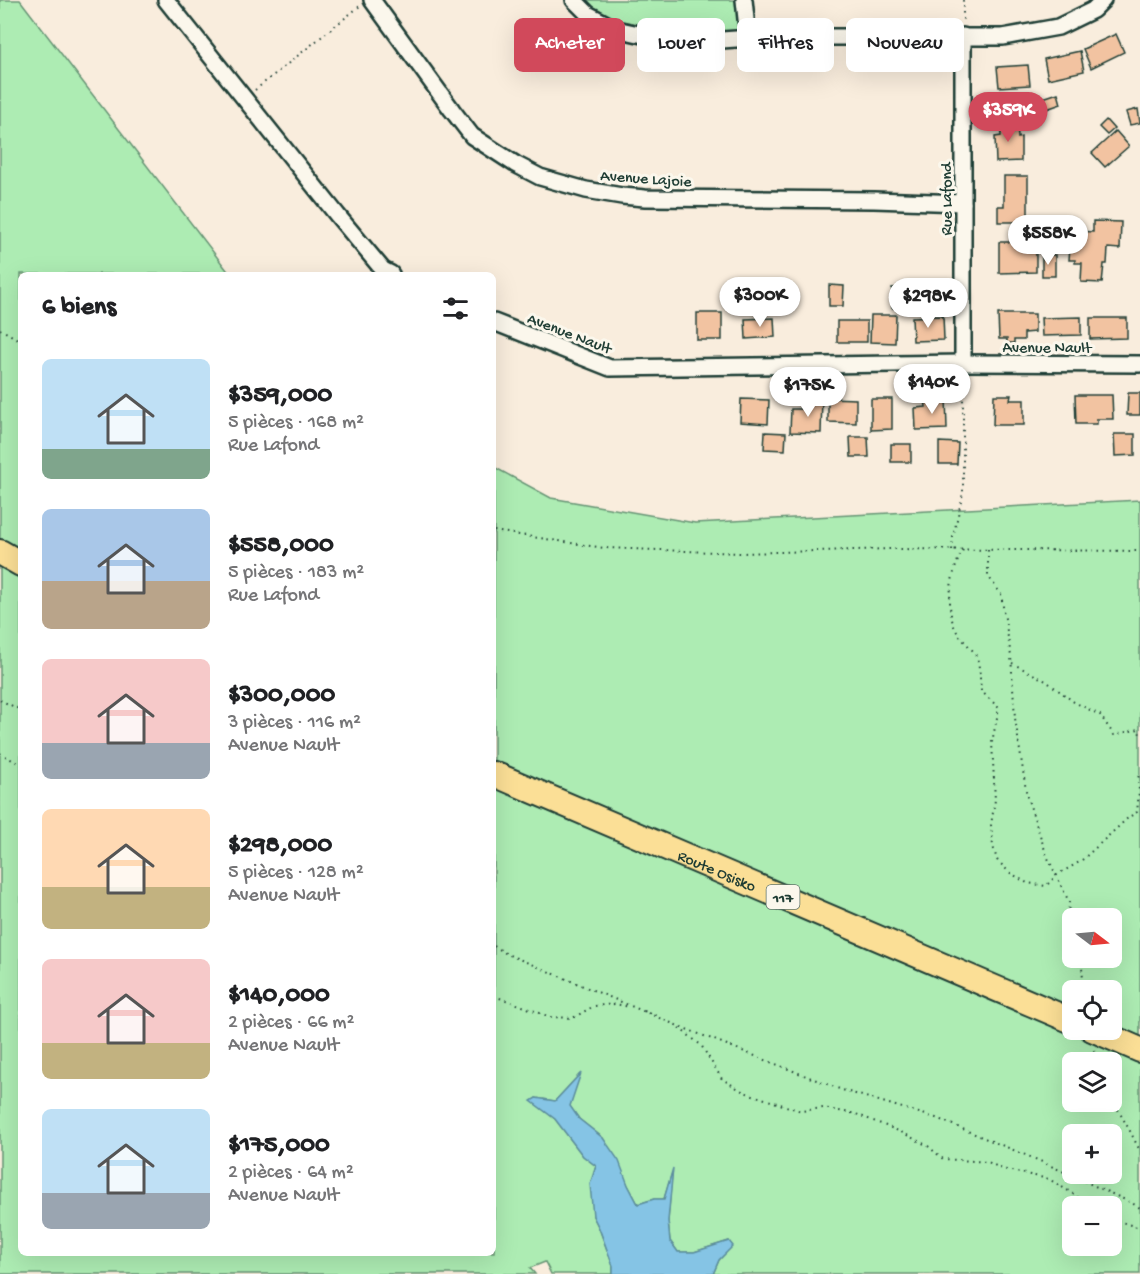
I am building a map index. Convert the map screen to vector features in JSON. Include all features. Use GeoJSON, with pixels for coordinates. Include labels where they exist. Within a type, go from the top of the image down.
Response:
{"type":"FeatureCollection","features":[{"type":"Feature","properties":{"kind":"highway"},"geometry":{"type":"LineString","coordinates":[[0,552],[18,562]]}},
{"type":"Feature","properties":{"kind":"highway","name":"Route Osisko"},"geometry":{"type":"LineString","coordinates":[[496,775],[1062,1017]]}},
{"type":"Feature","properties":{"kind":"highway"},"geometry":{"type":"LineString","coordinates":[[1117,1040],[1140,1050]]}},
{"type":"Feature","properties":{"kind":"street"},"geometry":{"type":"LineString","coordinates":[[166,0],[338,216],[387,272]]}},
{"type":"Feature","properties":{"kind":"street","name":"Avenue Lajoie"},"geometry":{"type":"LineString","coordinates":[[372,0],[472,136],[540,177],[586,190],[645,198],[963,203]]}},
{"type":"Feature","properties":{"kind":"street"},"geometry":{"type":"LineString","coordinates":[[574,0],[588,14],[616,29],[663,38],[737,39]]}},
{"type":"Feature","properties":{"kind":"street"},"geometry":{"type":"LineString","coordinates":[[744,0],[746,18]]}},
{"type":"Feature","properties":{"kind":"street"},"geometry":{"type":"LineString","coordinates":[[964,36],[1003,37],[1058,27],[1093,10],[1103,0]]}},
{"type":"Feature","properties":{"kind":"street","name":"Rue Lafond"},"geometry":{"type":"LineString","coordinates":[[963,72],[963,363]]}},
{"type":"Feature","properties":{"kind":"street","name":"Avenue Nault"},"geometry":{"type":"LineString","coordinates":[[496,323],[610,368],[963,363],[1140,364]]}},
{"type":"Feature","properties":{"kind":"path"},"geometry":{"type":"LineString","coordinates":[[244,98],[367,0]]}},
{"type":"Feature","properties":{"kind":"path"},"geometry":{"type":"LineString","coordinates":[[963,0],[963,18]]}},
{"type":"Feature","properties":{"kind":"path"},"geometry":{"type":"LineString","coordinates":[[0,329],[18,339]]}},
{"type":"Feature","properties":{"kind":"path"},"geometry":{"type":"LineString","coordinates":[[952,550],[963,493],[963,363]]}},
{"type":"Feature","properties":{"kind":"path"},"geometry":{"type":"LineString","coordinates":[[496,531],[604,548],[741,553],[891,549],[1140,551]]}},
{"type":"Feature","properties":{"kind":"path"},"geometry":{"type":"LineString","coordinates":[[963,550],[953,572],[951,614],[956,630],[977,656],[981,691],[999,708],[992,742],[995,800],[992,825],[993,846],[997,860],[1009,872],[1027,883],[1046,886],[1057,875],[1081,861],[1137,812],[1140,772]]}},
{"type":"Feature","properties":{"kind":"path"},"geometry":{"type":"LineString","coordinates":[[988,550],[988,576],[1001,594],[1012,663],[1015,718],[1027,797],[1047,856],[1069,902],[1069,908]]}},
{"type":"Feature","properties":{"kind":"path"},"geometry":{"type":"LineString","coordinates":[[1012,663],[1046,681],[1074,702],[1100,715],[1114,735],[1139,729],[1140,735]]}},
{"type":"Feature","properties":{"kind":"path"},"geometry":{"type":"LineString","coordinates":[[0,700],[18,709]]}},
{"type":"Feature","properties":{"kind":"path"},"geometry":{"type":"LineString","coordinates":[[0,753],[18,763]]}},
{"type":"Feature","properties":{"kind":"path"},"geometry":{"type":"LineString","coordinates":[[496,947],[636,1009],[842,1090],[936,1118],[1040,1161],[1140,1208]]}},
{"type":"Feature","properties":{"kind":"path"},"geometry":{"type":"LineString","coordinates":[[496,997],[550,1017],[573,1018],[594,1006],[615,1004],[636,1009]]}},
{"type":"Feature","properties":{"kind":"path"},"geometry":{"type":"LineString","coordinates":[[676,1025],[701,1045],[722,1079],[744,1092],[801,1111],[823,1107],[856,1114],[901,1132],[928,1146],[943,1159],[988,1162],[1002,1169],[1050,1179],[1077,1196]]}},
{"type":"Feature","properties":{"kind":"path"},"geometry":{"type":"LineString","coordinates":[[1119,1112],[1140,1151]]}},
{"type":"Feature","properties":{"kind":"path"},"geometry":{"type":"LineString","coordinates":[[1122,1222],[1140,1228]]}},
{"type":"Feature","properties":{"kind":"green space"},"geometry":{"type":"Polygon","coordinates":[[[0,0],[20,0],[228,272],[18,272],[18,1256],[496,1256],[496,468],[551,498],[695,523],[1140,500],[1140,1274],[713,1274],[719,1260],[732,1246],[729,1241],[694,1252],[678,1252],[670,1241],[668,1221],[672,1173],[664,1199],[654,1199],[638,1204],[603,1138],[579,1119],[569,1105],[580,1074],[555,1101],[536,1098],[532,1101],[555,1119],[583,1156],[596,1166],[593,1216],[613,1266],[613,1274],[551,1274],[545,1262],[530,1268],[535,1274],[0,1274],[0,0]]]}},
{"type":"Feature","properties":{"kind":"green space"},"geometry":{"type":"Polygon","coordinates":[[[574,0],[744,0],[746,18],[737,18],[737,37],[725,37],[725,18],[637,18],[637,32],[625,27],[625,18],[608,18],[574,0]]]}},
{"type":"Feature","properties":{"kind":"water"},"geometry":{"type":"Polygon","coordinates":[[[581,1073],[570,1106],[579,1119],[603,1138],[619,1161],[638,1204],[654,1199],[664,1199],[673,1168],[668,1221],[670,1241],[678,1252],[694,1252],[729,1241],[733,1246],[719,1260],[713,1274],[613,1274],[613,1266],[593,1216],[590,1184],[596,1166],[583,1156],[555,1119],[531,1101],[536,1098],[555,1101],[581,1073]]]}},
{"type":"Feature","properties":{"kind":"building"},"geometry":{"type":"Polygon","coordinates":[[[1116,34],[1124,52],[1091,68],[1083,49],[1116,34]]]}},
{"type":"Feature","properties":{"kind":"building"},"geometry":{"type":"Polygon","coordinates":[[[1080,51],[1084,71],[1048,79],[1044,59],[1080,51]]]}},
{"type":"Feature","properties":{"kind":"building"},"geometry":{"type":"Polygon","coordinates":[[[1028,65],[1030,85],[999,87],[997,67],[1028,65]]]}},
{"type":"Feature","properties":{"kind":"building"},"geometry":{"type":"Polygon","coordinates":[[[1058,93],[1061,104],[1041,111],[1037,100],[1058,93]]]}},
{"type":"Feature","properties":{"kind":"building"},"geometry":{"type":"Polygon","coordinates":[[[1138,109],[1140,123],[1130,125],[1126,112],[1138,109]]]}},
{"type":"Feature","properties":{"kind":"building"},"geometry":{"type":"Polygon","coordinates":[[[1106,120],[1114,129],[1107,135],[1099,127],[1106,120]]]}},
{"type":"Feature","properties":{"kind":"building"},"geometry":{"type":"Polygon","coordinates":[[[1000,121],[1017,121],[1018,138],[1021,137],[1021,161],[996,162],[995,137],[1001,136],[1000,121]]]}},
{"type":"Feature","properties":{"kind":"building"},"geometry":{"type":"Polygon","coordinates":[[[1116,131],[1129,146],[1105,167],[1092,153],[1116,131]]]}},
{"type":"Feature","properties":{"kind":"building"},"geometry":{"type":"Polygon","coordinates":[[[1004,176],[1028,176],[1028,222],[998,222],[998,206],[1004,206],[1004,176]]]}},
{"type":"Feature","properties":{"kind":"building"},"geometry":{"type":"Polygon","coordinates":[[[1093,221],[1121,222],[1120,249],[1108,248],[1102,283],[1081,282],[1082,263],[1069,260],[1070,246],[1077,246],[1077,231],[1093,232],[1093,221]]]}},
{"type":"Feature","properties":{"kind":"building"},"geometry":{"type":"Polygon","coordinates":[[[999,242],[1036,242],[1036,272],[999,273],[999,242]]]}},
{"type":"Feature","properties":{"kind":"building"},"geometry":{"type":"Polygon","coordinates":[[[1042,255],[1055,255],[1055,276],[1042,276],[1042,255]]]}},
{"type":"Feature","properties":{"kind":"building"},"geometry":{"type":"Polygon","coordinates":[[[829,285],[844,286],[843,306],[829,306],[829,285]]]}},
{"type":"Feature","properties":{"kind":"building"},"geometry":{"type":"Polygon","coordinates":[[[909,287],[909,308],[892,308],[892,288],[909,287]]]}},
{"type":"Feature","properties":{"kind":"building"},"geometry":{"type":"Polygon","coordinates":[[[697,313],[722,313],[722,340],[697,340],[697,313]]]}},
{"type":"Feature","properties":{"kind":"building"},"geometry":{"type":"Polygon","coordinates":[[[998,314],[1035,314],[1035,332],[1024,333],[1024,340],[1007,343],[1007,339],[999,339],[998,314]]]}},
{"type":"Feature","properties":{"kind":"building"},"geometry":{"type":"Polygon","coordinates":[[[871,315],[896,315],[895,343],[870,342],[871,315]]]}},
{"type":"Feature","properties":{"kind":"building"},"geometry":{"type":"Polygon","coordinates":[[[943,316],[944,340],[913,341],[912,317],[943,316]]]}},
{"type":"Feature","properties":{"kind":"building"},"geometry":{"type":"Polygon","coordinates":[[[1081,317],[1081,335],[1042,336],[1041,318],[1081,317]]]}},
{"type":"Feature","properties":{"kind":"building"},"geometry":{"type":"Polygon","coordinates":[[[774,318],[775,337],[746,339],[745,319],[774,318]]]}},
{"type":"Feature","properties":{"kind":"building"},"geometry":{"type":"Polygon","coordinates":[[[1090,318],[1127,318],[1127,338],[1090,339],[1090,318]]]}},
{"type":"Feature","properties":{"kind":"building"},"geometry":{"type":"Polygon","coordinates":[[[837,321],[867,321],[867,342],[837,342],[837,321]]]}},
{"type":"Feature","properties":{"kind":"building"},"geometry":{"type":"Polygon","coordinates":[[[1128,393],[1140,393],[1140,415],[1127,415],[1128,393]]]}},
{"type":"Feature","properties":{"kind":"building"},"geometry":{"type":"Polygon","coordinates":[[[994,395],[1011,395],[1010,400],[1024,400],[1024,425],[993,425],[994,395]]]}},
{"type":"Feature","properties":{"kind":"building"},"geometry":{"type":"Polygon","coordinates":[[[1075,395],[1112,395],[1113,419],[1097,419],[1097,424],[1076,424],[1075,395]]]}},
{"type":"Feature","properties":{"kind":"building"},"geometry":{"type":"Polygon","coordinates":[[[946,397],[947,429],[916,430],[915,408],[926,407],[925,398],[946,397]]]}},
{"type":"Feature","properties":{"kind":"building"},"geometry":{"type":"Polygon","coordinates":[[[808,398],[822,398],[821,433],[790,432],[791,409],[807,409],[808,398]]]}},
{"type":"Feature","properties":{"kind":"building"},"geometry":{"type":"Polygon","coordinates":[[[828,398],[856,399],[856,423],[828,422],[828,398]]]}},
{"type":"Feature","properties":{"kind":"building"},"geometry":{"type":"Polygon","coordinates":[[[741,399],[769,400],[768,424],[740,422],[741,399]]]}},
{"type":"Feature","properties":{"kind":"building"},"geometry":{"type":"Polygon","coordinates":[[[871,399],[892,399],[892,429],[871,430],[871,399]]]}},
{"type":"Feature","properties":{"kind":"building"},"geometry":{"type":"Polygon","coordinates":[[[765,432],[786,433],[785,450],[764,449],[765,432]]]}},
{"type":"Feature","properties":{"kind":"building"},"geometry":{"type":"Polygon","coordinates":[[[1114,434],[1135,434],[1135,455],[1115,456],[1114,434]]]}},
{"type":"Feature","properties":{"kind":"building"},"geometry":{"type":"Polygon","coordinates":[[[850,437],[868,437],[869,457],[851,457],[850,437]]]}},
{"type":"Feature","properties":{"kind":"building"},"geometry":{"type":"Polygon","coordinates":[[[939,442],[958,443],[957,464],[939,464],[939,442]]]}},
{"type":"Feature","properties":{"kind":"building"},"geometry":{"type":"Polygon","coordinates":[[[891,444],[911,444],[911,462],[891,462],[891,444]]]}}]}
